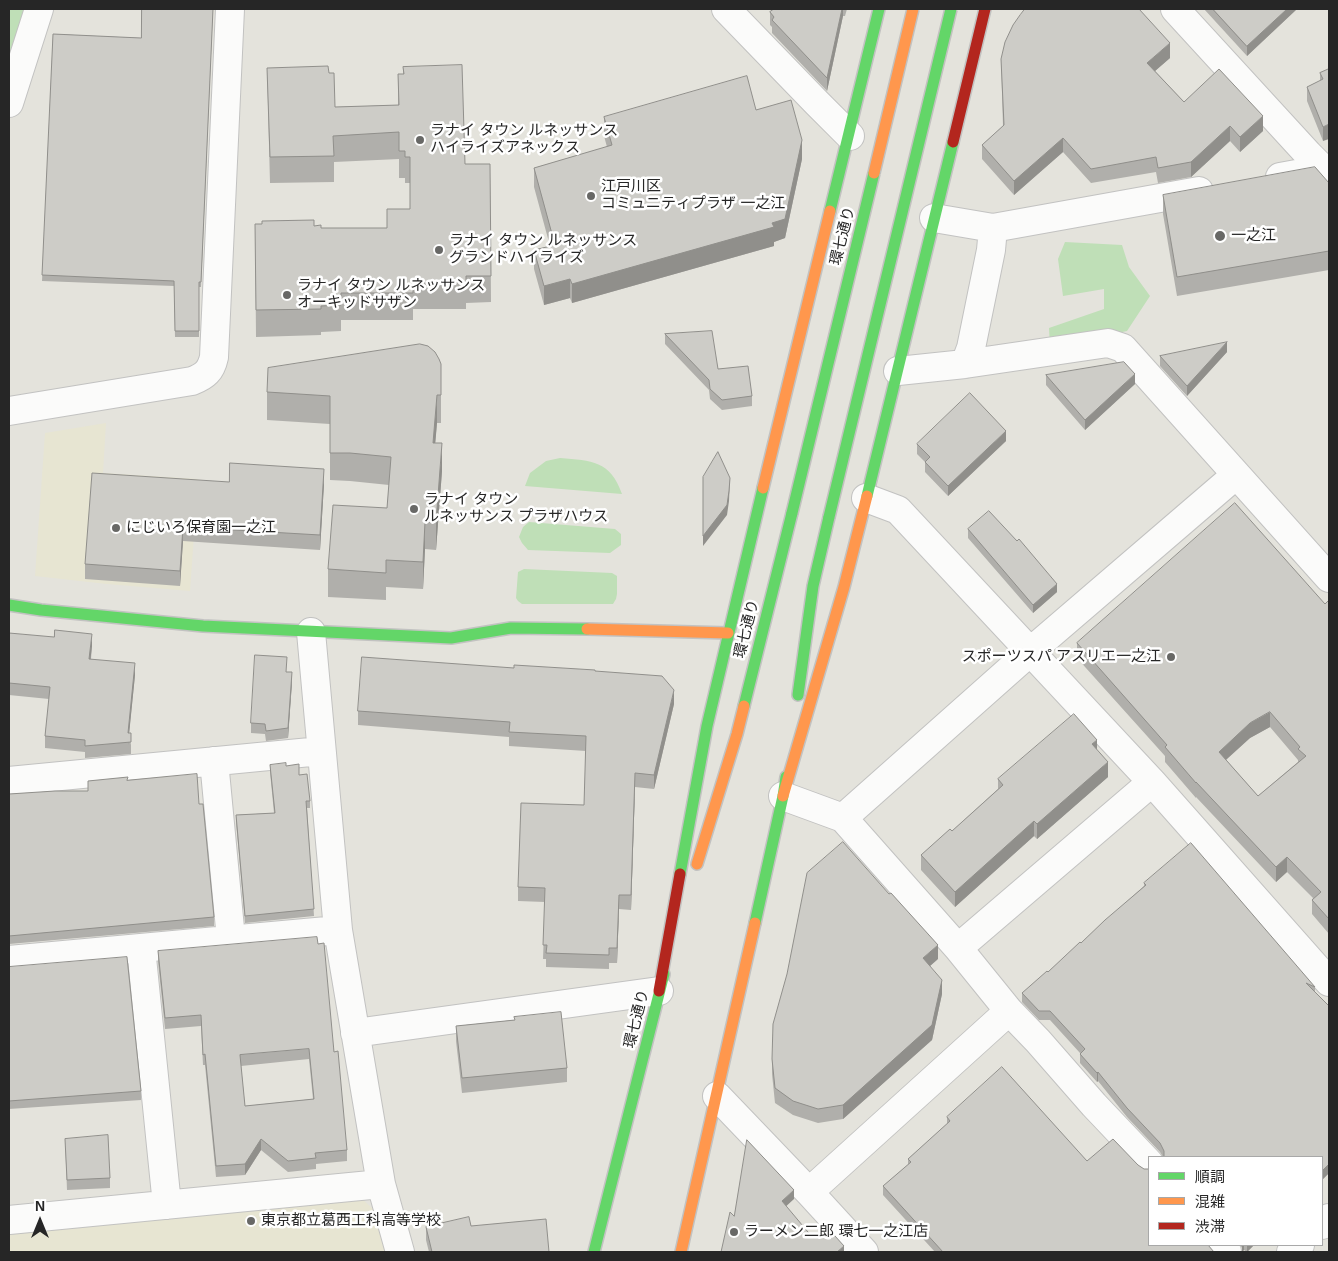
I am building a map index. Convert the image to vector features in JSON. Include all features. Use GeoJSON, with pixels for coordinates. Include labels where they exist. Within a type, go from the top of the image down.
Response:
{"type":"FeatureCollection","features":[{"type":"Feature","properties":{"kind":"main road"},"geometry":{"type":"LineString","coordinates":[[659,991],[708,726],[728,633],[850,136],[879,9]]}},
{"type":"Feature","properties":{"kind":"main road","name":"環七通り"},"geometry":{"type":"LineString","coordinates":[[694,876],[737,734],[913,9]]}},
{"type":"Feature","properties":{"kind":"main road"},"geometry":{"type":"LineString","coordinates":[[783,796],[814,586],[952,9]]}},
{"type":"Feature","properties":{"kind":"main road"},"geometry":{"type":"LineString","coordinates":[[681,1252],[783,796],[844,587],[985,9]]}},
{"type":"Feature","properties":{"kind":"main road"},"geometry":{"type":"LineString","coordinates":[[9,605],[41,610],[203,626],[452,638],[510,628],[728,633]]}},
{"type":"Feature","properties":{"kind":"main road","name":"環七通り"},"geometry":{"type":"LineString","coordinates":[[594,1252],[659,991],[688,896]]}},
{"type":"Feature","properties":{"kind":"street"},"geometry":{"type":"LineString","coordinates":[[9,104],[39,9]]}},
{"type":"Feature","properties":{"kind":"street"},"geometry":{"type":"LineString","coordinates":[[9,411],[192,381],[200,378],[213,365],[230,9]]}},
{"type":"Feature","properties":{"kind":"street"},"geometry":{"type":"LineString","coordinates":[[726,9],[850,136]]}},
{"type":"Feature","properties":{"kind":"street"},"geometry":{"type":"LineString","coordinates":[[1174,9],[1308,154],[1326,169]]}},
{"type":"Feature","properties":{"kind":"street"},"geometry":{"type":"LineString","coordinates":[[1256,181],[1326,169]]}},
{"type":"Feature","properties":{"kind":"street"},"geometry":{"type":"LineString","coordinates":[[934,218],[993,228],[1218,187]]}},
{"type":"Feature","properties":{"kind":"street"},"geometry":{"type":"LineString","coordinates":[[965,364],[973,340],[991,250],[993,228]]}},
{"type":"Feature","properties":{"kind":"street"},"geometry":{"type":"LineString","coordinates":[[898,371],[965,364],[1108,343],[1123,348],[1329,578]]}},
{"type":"Feature","properties":{"kind":"street"},"geometry":{"type":"LineString","coordinates":[[843,818],[1030,651],[1236,475]]}},
{"type":"Feature","properties":{"kind":"street"},"geometry":{"type":"LineString","coordinates":[[866,498],[898,510],[1152,782],[1329,982]]}},
{"type":"Feature","properties":{"kind":"street"},"geometry":{"type":"LineString","coordinates":[[311,632],[338,930],[381,1184],[400,1252]]}},
{"type":"Feature","properties":{"kind":"street"},"geometry":{"type":"LineString","coordinates":[[9,781],[321,751]]}},
{"type":"Feature","properties":{"kind":"street"},"geometry":{"type":"LineString","coordinates":[[214,761],[232,940]]}},
{"type":"Feature","properties":{"kind":"street"},"geometry":{"type":"LineString","coordinates":[[958,948],[1152,782]]}},
{"type":"Feature","properties":{"kind":"street"},"geometry":{"type":"LineString","coordinates":[[783,796],[843,818],[958,948],[1009,1011],[1094,1105],[1148,1161]]}},
{"type":"Feature","properties":{"kind":"street"},"geometry":{"type":"LineString","coordinates":[[9,960],[338,930]]}},
{"type":"Feature","properties":{"kind":"street"},"geometry":{"type":"LineString","coordinates":[[140,948],[167,1205]]}},
{"type":"Feature","properties":{"kind":"street"},"geometry":{"type":"LineString","coordinates":[[356,1033],[659,991]]}},
{"type":"Feature","properties":{"kind":"street"},"geometry":{"type":"LineString","coordinates":[[809,1192],[1009,1011]]}},
{"type":"Feature","properties":{"kind":"street"},"geometry":{"type":"LineString","coordinates":[[717,1096],[864,1252]]}},
{"type":"Feature","properties":{"kind":"street"},"geometry":{"type":"LineString","coordinates":[[9,1220],[381,1184]]}},
{"type":"Feature","properties":{"kind":"shaded area","name":"にじいろ保育園一之江"},"geometry":{"type":"Polygon","coordinates":[[[106,423],[103,473],[198,479],[190,591],[35,576],[45,433],[106,423]]]}},
{"type":"Feature","properties":{"kind":"shaded area","name":"東京都立葛西工科高等学校"},"geometry":{"type":"Polygon","coordinates":[[[360,1197],[373,1209],[385,1252],[9,1252],[9,1233],[360,1197]]]}},
{"type":"Feature","properties":{"kind":"green space"},"geometry":{"type":"Polygon","coordinates":[[[9,9],[26,9],[9,63],[9,9]]]}},
{"type":"Feature","properties":{"kind":"green space"},"geometry":{"type":"Polygon","coordinates":[[[1065,242],[1122,245],[1129,267],[1150,296],[1127,331],[1050,347],[1049,328],[1104,309],[1104,289],[1063,296],[1058,259],[1065,242]]]}},
{"type":"Feature","properties":{"kind":"green space"},"geometry":{"type":"Polygon","coordinates":[[[560,458],[582,460],[606,468],[612,474],[622,494],[525,486],[530,473],[546,461],[560,458]]]}},
{"type":"Feature","properties":{"kind":"green space"},"geometry":{"type":"Polygon","coordinates":[[[529,522],[615,529],[621,534],[621,545],[610,553],[528,550],[519,537],[523,527],[529,522]]]}},
{"type":"Feature","properties":{"kind":"green space"},"geometry":{"type":"Polygon","coordinates":[[[524,569],[612,573],[617,576],[616,599],[613,604],[522,604],[516,598],[518,572],[524,569]]]}},
{"type":"Feature","properties":{"kind":"building"},"geometry":{"type":"Polygon","coordinates":[[[142,9],[213,9],[201,282],[199,282],[199,331],[175,331],[174,281],[42,275],[53,34],[141,38],[142,9]]]}},
{"type":"Feature","properties":{"kind":"building"},"geometry":{"type":"Polygon","coordinates":[[[774,9],[842,9],[827,78],[772,20],[774,17],[770,12],[774,9]]]}},
{"type":"Feature","properties":{"kind":"building"},"geometry":{"type":"Polygon","coordinates":[[[1025,9],[1139,9],[1170,43],[1147,63],[1184,102],[1219,69],[1263,116],[1240,137],[1230,126],[1191,162],[1158,168],[1156,157],[1091,169],[1063,138],[1014,181],[982,145],[1004,125],[1001,59],[1005,42],[1013,25],[1025,9]]]}},
{"type":"Feature","properties":{"kind":"building"},"geometry":{"type":"Polygon","coordinates":[[[1213,9],[1287,9],[1247,46],[1213,9]]]}},
{"type":"Feature","properties":{"kind":"building"},"geometry":{"type":"Polygon","coordinates":[[[462,65],[465,164],[490,164],[491,276],[466,276],[466,282],[413,283],[413,293],[341,293],[341,305],[321,306],[321,309],[256,310],[255,224],[262,224],[262,221],[314,220],[314,226],[321,225],[321,228],[387,228],[387,209],[410,209],[410,157],[405,157],[405,151],[399,151],[399,132],[333,136],[334,156],[270,157],[267,68],[328,66],[329,73],[334,73],[335,107],[399,105],[398,74],[404,74],[403,67],[462,65]]]}},
{"type":"Feature","properties":{"kind":"building"},"geometry":{"type":"Polygon","coordinates":[[[1329,69],[1329,124],[1323,127],[1307,87],[1323,79],[1320,73],[1329,69]]]}},
{"type":"Feature","properties":{"kind":"building"},"geometry":{"type":"Polygon","coordinates":[[[747,76],[756,110],[791,100],[802,140],[785,219],[772,223],[774,227],[572,284],[570,279],[544,286],[534,250],[555,245],[534,168],[612,145],[604,117],[747,76]]]}},
{"type":"Feature","properties":{"kind":"building"},"geometry":{"type":"Polygon","coordinates":[[[1315,167],[1329,183],[1329,251],[1177,277],[1163,195],[1315,167]]]}},
{"type":"Feature","properties":{"kind":"building"},"geometry":{"type":"Polygon","coordinates":[[[712,331],[718,369],[748,366],[752,396],[722,400],[710,389],[709,380],[665,334],[712,331]]]}},
{"type":"Feature","properties":{"kind":"building"},"geometry":{"type":"Polygon","coordinates":[[[1227,342],[1187,386],[1160,356],[1227,342]]]}},
{"type":"Feature","properties":{"kind":"building"},"geometry":{"type":"Polygon","coordinates":[[[420,344],[428,346],[435,352],[441,364],[441,395],[437,395],[433,443],[442,443],[436,522],[425,522],[423,562],[386,560],[386,573],[328,569],[333,505],[387,508],[391,457],[330,453],[330,396],[267,392],[268,368],[420,344]]]}},
{"type":"Feature","properties":{"kind":"building"},"geometry":{"type":"Polygon","coordinates":[[[1124,362],[1135,374],[1085,420],[1046,375],[1124,362]]]}},
{"type":"Feature","properties":{"kind":"building"},"geometry":{"type":"Polygon","coordinates":[[[970,393],[1006,431],[948,486],[925,462],[930,457],[917,444],[970,393]]]}},
{"type":"Feature","properties":{"kind":"building"},"geometry":{"type":"Polygon","coordinates":[[[718,452],[730,478],[727,505],[703,536],[703,477],[718,452]]]}},
{"type":"Feature","properties":{"kind":"building"},"geometry":{"type":"Polygon","coordinates":[[[230,463],[324,469],[320,535],[183,527],[180,571],[85,564],[92,473],[229,482],[230,463]]]}},
{"type":"Feature","properties":{"kind":"building"},"geometry":{"type":"Polygon","coordinates":[[[1235,503],[1325,604],[1329,600],[1329,919],[1312,900],[1321,892],[1287,857],[1276,867],[1196,783],[1165,747],[1167,745],[1077,643],[1235,503]],[[1270,712],[1250,723],[1219,752],[1258,796],[1306,756],[1298,749],[1300,747],[1270,712]]]}},
{"type":"Feature","properties":{"kind":"building"},"geometry":{"type":"Polygon","coordinates":[[[989,511],[1017,541],[1019,539],[1057,584],[1033,605],[968,529],[989,511]]]}},
{"type":"Feature","properties":{"kind":"building"},"geometry":{"type":"Polygon","coordinates":[[[55,630],[92,634],[89,659],[135,663],[128,733],[131,733],[131,742],[85,746],[85,740],[45,736],[50,687],[9,683],[9,633],[54,637],[55,630]]]}},
{"type":"Feature","properties":{"kind":"building"},"geometry":{"type":"Polygon","coordinates":[[[255,655],[287,657],[286,672],[292,672],[288,728],[266,731],[265,724],[251,723],[255,655]]]}},
{"type":"Feature","properties":{"kind":"building"},"geometry":{"type":"Polygon","coordinates":[[[362,657],[514,668],[514,665],[595,670],[662,676],[674,690],[654,775],[635,773],[631,895],[619,895],[617,948],[609,948],[609,955],[546,953],[547,945],[543,945],[545,888],[518,887],[521,803],[584,805],[586,736],[509,732],[510,722],[358,711],[362,657]]]}},
{"type":"Feature","properties":{"kind":"building"},"geometry":{"type":"Polygon","coordinates":[[[1074,714],[1097,740],[1092,744],[1108,762],[1037,824],[1034,821],[955,892],[921,855],[950,829],[952,831],[1003,785],[998,779],[1074,714]]]}},
{"type":"Feature","properties":{"kind":"building"},"geometry":{"type":"Polygon","coordinates":[[[286,763],[286,766],[299,764],[299,775],[307,774],[310,801],[306,801],[314,909],[245,916],[236,815],[275,813],[270,765],[286,763]]]}},
{"type":"Feature","properties":{"kind":"building"},"geometry":{"type":"Polygon","coordinates":[[[197,774],[199,804],[203,804],[214,917],[9,936],[9,794],[88,791],[88,781],[128,777],[127,780],[197,774]]]}},
{"type":"Feature","properties":{"kind":"building"},"geometry":{"type":"Polygon","coordinates":[[[843,842],[938,945],[923,958],[942,980],[932,1025],[843,1105],[818,1109],[793,1101],[775,1088],[772,1059],[773,1024],[787,974],[807,873],[843,842]]]}},
{"type":"Feature","properties":{"kind":"building"},"geometry":{"type":"Polygon","coordinates":[[[1191,843],[1315,987],[1306,983],[1329,1006],[1329,1164],[1323,1170],[1323,1156],[1164,1156],[1160,1143],[1080,1054],[1085,1049],[1050,1011],[1039,1011],[1022,993],[1146,885],[1144,883],[1191,843]]]}},
{"type":"Feature","properties":{"kind":"building"},"geometry":{"type":"Polygon","coordinates":[[[317,937],[318,944],[324,943],[334,1052],[338,1051],[347,1150],[315,1153],[316,1158],[288,1161],[261,1139],[245,1164],[216,1166],[205,1054],[203,1055],[201,1015],[165,1018],[158,951],[317,937]],[[309,1049],[240,1055],[245,1106],[314,1099],[309,1049]]]}},
{"type":"Feature","properties":{"kind":"building"},"geometry":{"type":"Polygon","coordinates":[[[127,957],[141,1091],[9,1101],[9,967],[127,957]]]}},
{"type":"Feature","properties":{"kind":"building"},"geometry":{"type":"Polygon","coordinates":[[[561,1012],[567,1068],[462,1078],[456,1026],[515,1020],[514,1017],[561,1012]]]}},
{"type":"Feature","properties":{"kind":"building"},"geometry":{"type":"Polygon","coordinates":[[[1002,1067],[1087,1161],[1113,1139],[1138,1165],[1148,1169],[1148,1246],[1209,1246],[1214,1252],[943,1252],[883,1186],[911,1162],[908,1159],[950,1121],[947,1117],[1002,1067]]]}},
{"type":"Feature","properties":{"kind":"building"},"geometry":{"type":"Polygon","coordinates":[[[108,1135],[110,1178],[67,1180],[65,1139],[108,1135]]]}},
{"type":"Feature","properties":{"kind":"building"},"geometry":{"type":"Polygon","coordinates":[[[747,1140],[794,1190],[782,1201],[813,1238],[826,1226],[844,1246],[837,1252],[721,1252],[730,1212],[734,1216],[747,1140]]]}},
{"type":"Feature","properties":{"kind":"building"},"geometry":{"type":"Polygon","coordinates":[[[469,1217],[471,1226],[546,1219],[549,1252],[432,1252],[426,1227],[469,1217]]]}},
{"type":"Feature","properties":{"kind":"traffic: fast"},"geometry":{"type":"LineString","coordinates":[[830,211],[879,9]]}},
{"type":"Feature","properties":{"kind":"traffic: fast"},"geometry":{"type":"LineString","coordinates":[[829,517],[951,9]]}},
{"type":"Feature","properties":{"kind":"traffic: fast"},"geometry":{"type":"LineString","coordinates":[[867,496],[953,142]]}},
{"type":"Feature","properties":{"kind":"traffic: fast"},"geometry":{"type":"LineString","coordinates":[[792,513],[874,173]]}},
{"type":"Feature","properties":{"kind":"traffic: fast"},"geometry":{"type":"LineString","coordinates":[[680,874],[707,726],[763,488]]}},
{"type":"Feature","properties":{"kind":"traffic: fast"},"geometry":{"type":"LineString","coordinates":[[744,706],[792,513]]}},
{"type":"Feature","properties":{"kind":"traffic: fast"},"geometry":{"type":"LineString","coordinates":[[798,695],[813,586],[829,517]]}},
{"type":"Feature","properties":{"kind":"traffic: fast"},"geometry":{"type":"LineString","coordinates":[[9,605],[41,610],[203,626],[451,638],[511,628],[587,629]]}},
{"type":"Feature","properties":{"kind":"traffic: fast"},"geometry":{"type":"LineString","coordinates":[[755,923],[786,777]]}},
{"type":"Feature","properties":{"kind":"traffic: fast"},"geometry":{"type":"LineString","coordinates":[[594,1252],[664,974]]}},
{"type":"Feature","properties":{"kind":"traffic: slow"},"geometry":{"type":"LineString","coordinates":[[874,173],[913,9]]}},
{"type":"Feature","properties":{"kind":"traffic: slow"},"geometry":{"type":"LineString","coordinates":[[763,488],[830,211]]}},
{"type":"Feature","properties":{"kind":"traffic: slow"},"geometry":{"type":"LineString","coordinates":[[783,796],[844,587],[867,496]]}},
{"type":"Feature","properties":{"kind":"traffic: slow"},"geometry":{"type":"LineString","coordinates":[[587,629],[728,633]]}},
{"type":"Feature","properties":{"kind":"traffic: slow"},"geometry":{"type":"LineString","coordinates":[[697,864],[744,706]]}},
{"type":"Feature","properties":{"kind":"traffic: slow"},"geometry":{"type":"LineString","coordinates":[[681,1252],[755,923]]}},
{"type":"Feature","properties":{"kind":"traffic: jam"},"geometry":{"type":"LineString","coordinates":[[953,142],[985,9]]}},
{"type":"Feature","properties":{"kind":"traffic: jam"},"geometry":{"type":"LineString","coordinates":[[659,991],[680,874]]}},
{"type":"Feature","properties":{"kind":"place","name":"ラナイ タウン ルネッサンス ハイライズアネックス"},"geometry":{"type":"Point","coordinates":[420,140]}},
{"type":"Feature","properties":{"kind":"place","name":"江戸川区 コミュニティプラザ 一之江"},"geometry":{"type":"Point","coordinates":[591,196]}},
{"type":"Feature","properties":{"kind":"place","name":"一之江"},"geometry":{"type":"Point","coordinates":[1220,236]}},
{"type":"Feature","properties":{"kind":"place","name":"ラナイ タウン ルネッサンス グランドハイライズ"},"geometry":{"type":"Point","coordinates":[439,250]}},
{"type":"Feature","properties":{"kind":"place","name":"ラナイ タウン ルネッサンス オーキッドサザン"},"geometry":{"type":"Point","coordinates":[287,295]}},
{"type":"Feature","properties":{"kind":"place","name":"ラナイ タウン ルネッサンス プラザハウス"},"geometry":{"type":"Point","coordinates":[414,509]}},
{"type":"Feature","properties":{"kind":"place","name":"にじいろ保育園一之江"},"geometry":{"type":"Point","coordinates":[116,528]}},
{"type":"Feature","properties":{"kind":"place","name":"スポーツスパ アスリエ一之江"},"geometry":{"type":"Point","coordinates":[1171,657]}},
{"type":"Feature","properties":{"kind":"place","name":"東京都立葛西工科高等学校"},"geometry":{"type":"Point","coordinates":[251,1221]}},
{"type":"Feature","properties":{"kind":"place","name":"ラーメン二郎 環七一之江店"},"geometry":{"type":"Point","coordinates":[734,1232]}}]}
